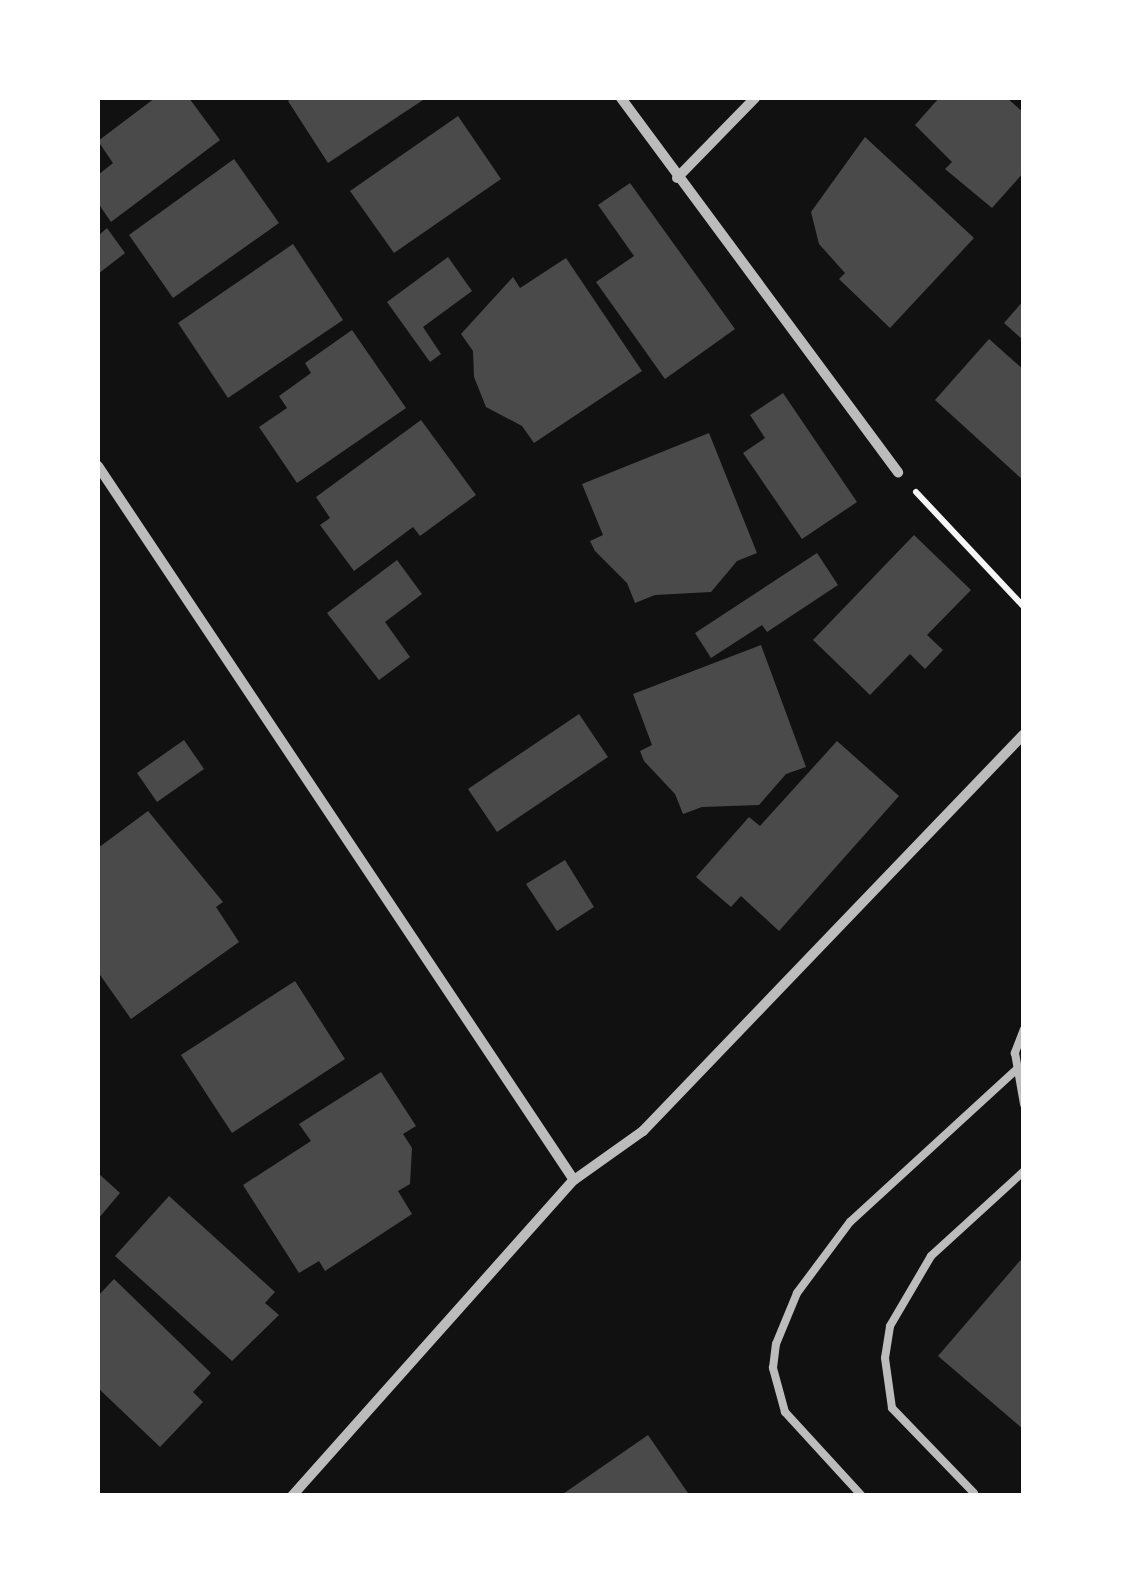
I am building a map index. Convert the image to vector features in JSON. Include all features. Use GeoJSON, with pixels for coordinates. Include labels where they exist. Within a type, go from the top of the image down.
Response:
{"type":"FeatureCollection","features":[{"type":"Feature","properties":{"kind":"street"},"geometry":{"type":"LineString","coordinates":[[621,98],[898,473]]}},
{"type":"Feature","properties":{"kind":"street"},"geometry":{"type":"LineString","coordinates":[[678,178],[756,98]]}},
{"type":"Feature","properties":{"kind":"street"},"geometry":{"type":"LineString","coordinates":[[98,466],[574,1180]]}},
{"type":"Feature","properties":{"kind":"street"},"geometry":{"type":"LineString","coordinates":[[292,1496],[574,1180],[643,1131],[1024,734]]}},
{"type":"Feature","properties":{"kind":"lane"},"geometry":{"type":"LineString","coordinates":[[1024,1029],[1016,1070],[1024,1104]]}},
{"type":"Feature","properties":{"kind":"lane"},"geometry":{"type":"LineString","coordinates":[[862,1496],[784,1412],[773,1368],[776,1344],[796,1293],[850,1222],[1016,1070]]}},
{"type":"Feature","properties":{"kind":"lane"},"geometry":{"type":"LineString","coordinates":[[974,1493],[892,1408],[885,1358],[890,1326],[931,1256],[1024,1172]]}},
{"type":"Feature","properties":{"kind":"path"},"geometry":{"type":"LineString","coordinates":[[898,473],[1024,607]]}},
{"type":"Feature","properties":{"kind":"building"},"geometry":{"type":"Polygon","coordinates":[[[155,98],[189,98],[220,140],[111,222],[98,203],[98,175],[113,163],[98,141],[155,98]]]}},
{"type":"Feature","properties":{"kind":"building"},"geometry":{"type":"Polygon","coordinates":[[[426,98],[328,163],[288,101],[426,98]]]}},
{"type":"Feature","properties":{"kind":"building"},"geometry":{"type":"Polygon","coordinates":[[[939,98],[1007,98],[1024,113],[1024,172],[992,208],[945,169],[952,162],[915,125],[939,98]]]}},
{"type":"Feature","properties":{"kind":"building"},"geometry":{"type":"Polygon","coordinates":[[[458,116],[501,179],[394,253],[350,191],[458,116]]]}},
{"type":"Feature","properties":{"kind":"building"},"geometry":{"type":"Polygon","coordinates":[[[865,137],[974,238],[890,328],[839,279],[845,273],[819,244],[811,212],[865,137]]]}},
{"type":"Feature","properties":{"kind":"building"},"geometry":{"type":"Polygon","coordinates":[[[234,159],[279,223],[173,298],[129,235],[234,159]]]}},
{"type":"Feature","properties":{"kind":"building"},"geometry":{"type":"Polygon","coordinates":[[[630,183],[735,329],[665,379],[596,282],[634,256],[598,205],[630,183]]]}},
{"type":"Feature","properties":{"kind":"building"},"geometry":{"type":"Polygon","coordinates":[[[107,228],[125,253],[98,274],[98,236],[107,228]]]}},
{"type":"Feature","properties":{"kind":"building"},"geometry":{"type":"Polygon","coordinates":[[[293,244],[343,320],[228,398],[178,323],[293,244]]]}},
{"type":"Feature","properties":{"kind":"building"},"geometry":{"type":"Polygon","coordinates":[[[448,257],[472,291],[423,327],[441,354],[430,362],[387,302],[448,257]]]}},
{"type":"Feature","properties":{"kind":"building"},"geometry":{"type":"Polygon","coordinates":[[[566,258],[642,371],[534,443],[522,426],[486,407],[474,377],[473,351],[461,334],[513,277],[520,288],[566,258]]]}},
{"type":"Feature","properties":{"kind":"building"},"geometry":{"type":"Polygon","coordinates":[[[1024,300],[1024,341],[1004,323],[1024,300]]]}},
{"type":"Feature","properties":{"kind":"building"},"geometry":{"type":"Polygon","coordinates":[[[352,330],[406,408],[297,483],[259,427],[287,408],[279,396],[311,373],[305,363],[352,330]]]}},
{"type":"Feature","properties":{"kind":"building"},"geometry":{"type":"Polygon","coordinates":[[[989,339],[1024,370],[1024,481],[935,400],[989,339]]]}},
{"type":"Feature","properties":{"kind":"building"},"geometry":{"type":"Polygon","coordinates":[[[783,393],[857,502],[802,539],[743,453],[765,438],[750,415],[783,393]]]}},
{"type":"Feature","properties":{"kind":"building"},"geometry":{"type":"Polygon","coordinates":[[[421,420],[476,495],[420,536],[413,527],[354,571],[320,525],[330,518],[316,497],[421,420]]]}},
{"type":"Feature","properties":{"kind":"building"},"geometry":{"type":"Polygon","coordinates":[[[709,433],[757,553],[737,561],[711,592],[655,595],[635,603],[627,583],[590,541],[603,535],[582,484],[709,433]]]}},
{"type":"Feature","properties":{"kind":"building"},"geometry":{"type":"Polygon","coordinates":[[[914,535],[971,590],[927,635],[943,650],[925,669],[910,654],[870,695],[813,640],[914,535]]]}},
{"type":"Feature","properties":{"kind":"building"},"geometry":{"type":"Polygon","coordinates":[[[817,553],[838,585],[767,632],[762,625],[711,658],[695,633],[817,553]]]}},
{"type":"Feature","properties":{"kind":"building"},"geometry":{"type":"Polygon","coordinates":[[[397,560],[422,594],[385,622],[410,657],[379,680],[327,613],[397,560]]]}},
{"type":"Feature","properties":{"kind":"building"},"geometry":{"type":"Polygon","coordinates":[[[761,645],[806,767],[786,774],[759,805],[702,807],[683,814],[675,794],[644,761],[640,751],[652,745],[633,694],[761,645]]]}},
{"type":"Feature","properties":{"kind":"building"},"geometry":{"type":"Polygon","coordinates":[[[579,714],[608,757],[497,832],[468,789],[579,714]]]}},
{"type":"Feature","properties":{"kind":"building"},"geometry":{"type":"Polygon","coordinates":[[[184,740],[204,769],[157,802],[137,773],[184,740]]]}},
{"type":"Feature","properties":{"kind":"building"},"geometry":{"type":"Polygon","coordinates":[[[837,741],[899,796],[779,931],[741,896],[731,907],[696,877],[749,817],[760,826],[837,741]]]}},
{"type":"Feature","properties":{"kind":"building"},"geometry":{"type":"Polygon","coordinates":[[[148,811],[223,902],[216,907],[239,942],[131,1019],[98,972],[98,848],[148,811]]]}},
{"type":"Feature","properties":{"kind":"building"},"geometry":{"type":"Polygon","coordinates":[[[565,860],[594,907],[557,931],[526,884],[565,860]]]}},
{"type":"Feature","properties":{"kind":"building"},"geometry":{"type":"Polygon","coordinates":[[[295,981],[345,1059],[232,1133],[181,1055],[295,981]]]}},
{"type":"Feature","properties":{"kind":"building"},"geometry":{"type":"Polygon","coordinates":[[[381,1072],[416,1126],[403,1134],[412,1148],[410,1184],[398,1191],[412,1214],[325,1271],[319,1261],[299,1273],[243,1185],[311,1141],[299,1124],[381,1072]]]}},
{"type":"Feature","properties":{"kind":"building"},"geometry":{"type":"Polygon","coordinates":[[[98,1173],[120,1193],[98,1219],[98,1173]]]}},
{"type":"Feature","properties":{"kind":"building"},"geometry":{"type":"Polygon","coordinates":[[[169,1196],[275,1292],[265,1303],[279,1315],[232,1361],[115,1256],[169,1196]]]}},
{"type":"Feature","properties":{"kind":"building"},"geometry":{"type":"Polygon","coordinates":[[[1024,1256],[1024,1430],[938,1356],[1024,1256]]]}},
{"type":"Feature","properties":{"kind":"building"},"geometry":{"type":"Polygon","coordinates":[[[114,1279],[211,1373],[193,1392],[203,1402],[160,1447],[98,1388],[98,1296],[114,1279]]]}},
{"type":"Feature","properties":{"kind":"building"},"geometry":{"type":"Polygon","coordinates":[[[648,1435],[690,1496],[560,1496],[648,1435]]]}}]}
